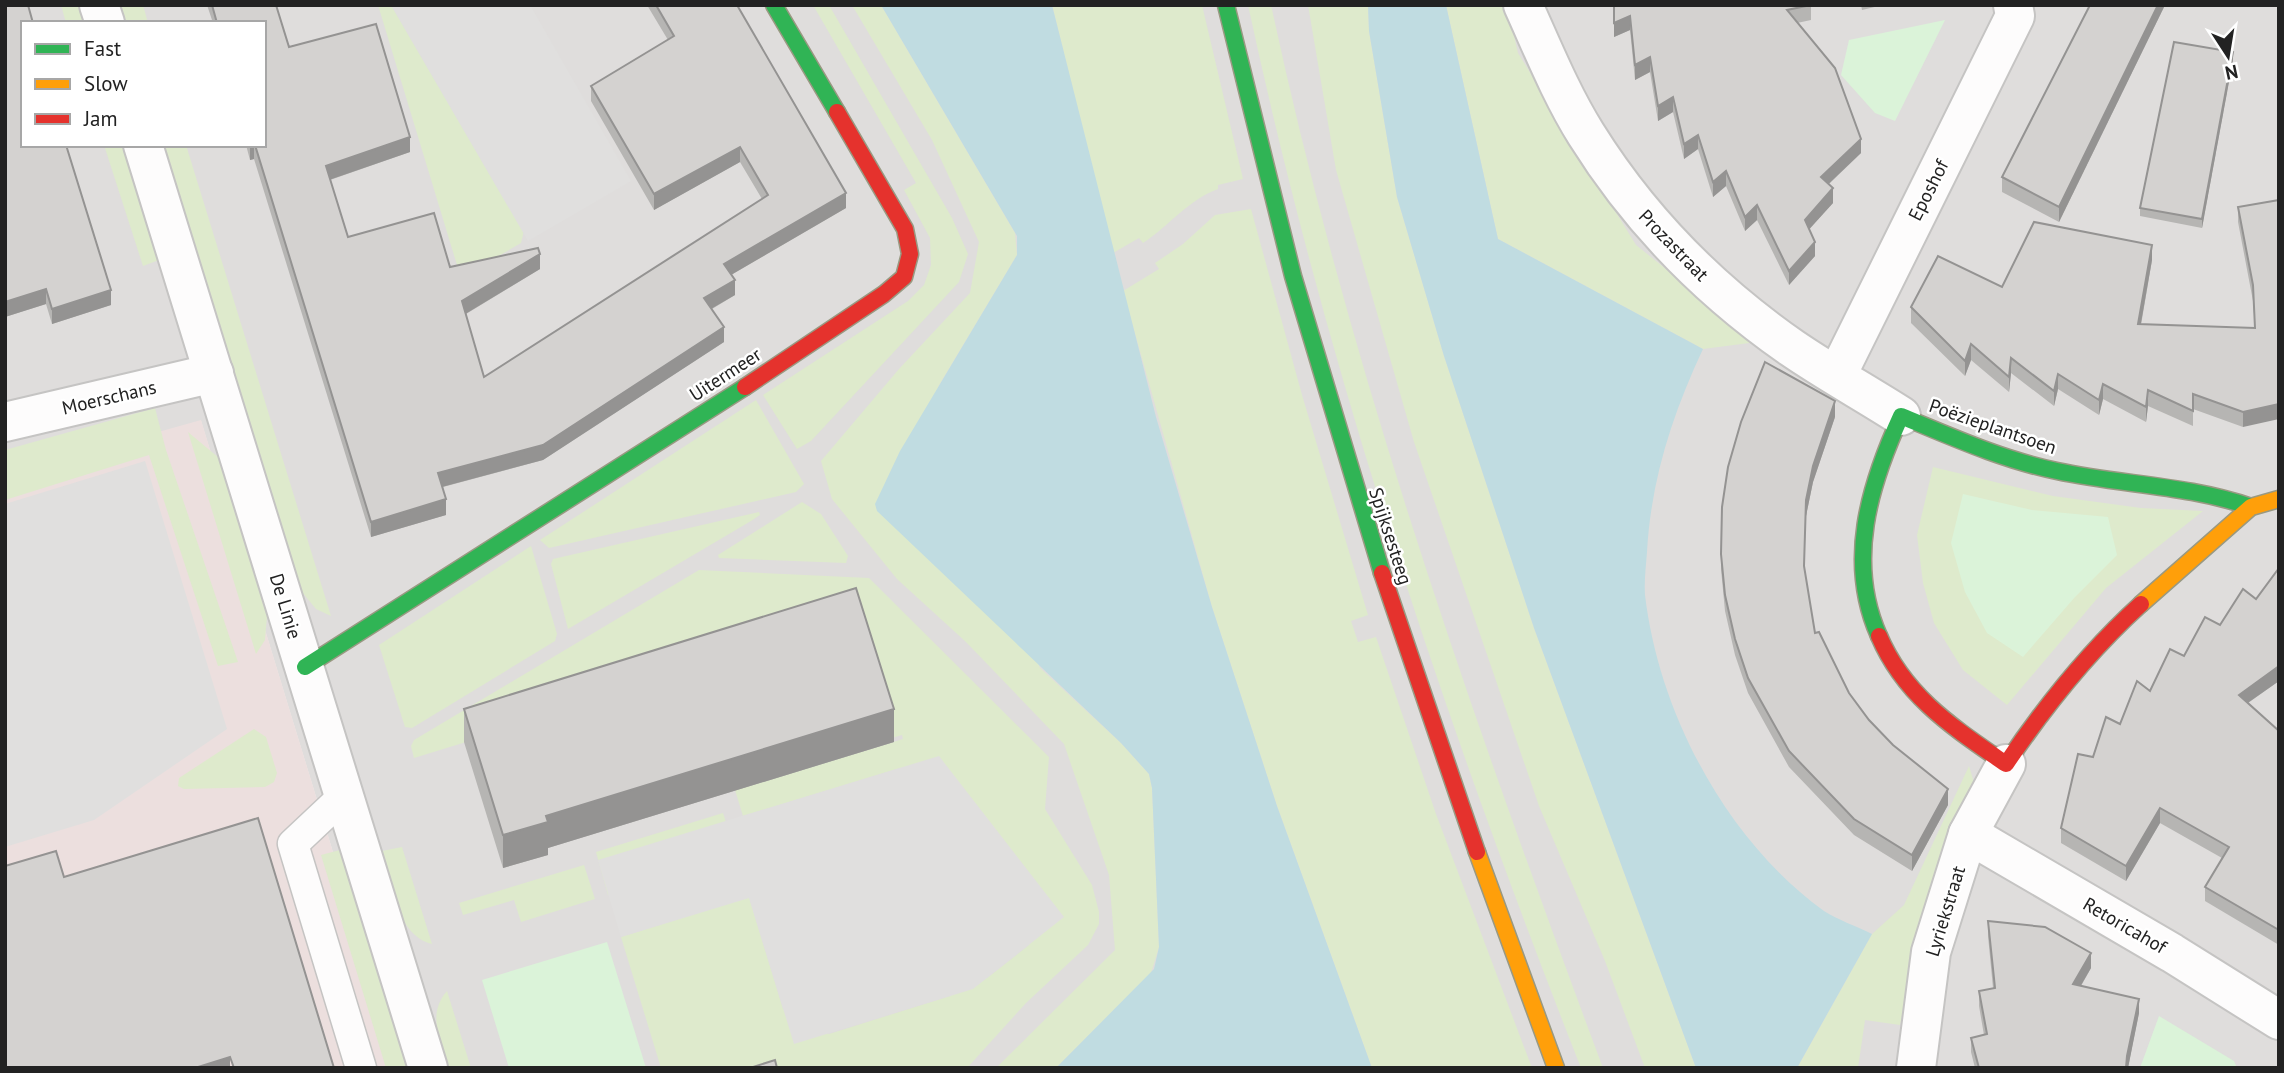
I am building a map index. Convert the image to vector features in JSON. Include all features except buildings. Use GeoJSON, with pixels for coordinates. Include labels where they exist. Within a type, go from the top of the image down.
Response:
{"type":"FeatureCollection","features":[{"type":"Feature","properties":{"kind":"street","name":"Uitermeer"},"geometry":{"type":"LineString","coordinates":[[304,667],[753,382],[884,294],[904,277],[910,254],[905,229],[774,5]]}},
{"type":"Feature","properties":{"kind":"street","name":"Spijksesteeg"},"geometry":{"type":"LineString","coordinates":[[1226,5],[1293,282],[1347,466],[1416,684],[1556,1068]]}},
{"type":"Feature","properties":{"kind":"street","name":"Prozastraat"},"geometry":{"type":"LineString","coordinates":[[1523,5],[1562,90],[1586,134],[1633,202],[1705,278],[1793,348],[1900,416]]}},
{"type":"Feature","properties":{"kind":"street","name":"Eposhof"},"geometry":{"type":"LineString","coordinates":[[1837,375],[2015,16],[2013,5]]}},
{"type":"Feature","properties":{"kind":"street","name":"De Linie"},"geometry":{"type":"LineString","coordinates":[[144,147],[428,1068]]}},
{"type":"Feature","properties":{"kind":"street","name":"Moerschans"},"geometry":{"type":"LineString","coordinates":[[5,422],[214,373]]}},
{"type":"Feature","properties":{"kind":"street","name":"Poëzieplantsoen"},"geometry":{"type":"LineString","coordinates":[[2006,764],[1923,703],[1891,665],[1878,642],[1866,600],[1860,555],[1875,476],[1900,416],[1975,446],[2055,470],[2218,493],[2251,507]]}},
{"type":"Feature","properties":{"kind":"street"},"geometry":{"type":"LineString","coordinates":[[2006,764],[2034,723],[2109,633],[2251,507],[2279,499]]}},
{"type":"Feature","properties":{"kind":"street","name":"Lyriekstraat"},"geometry":{"type":"LineString","coordinates":[[1916,1068],[1931,952],[1968,834],[2006,764]]}},
{"type":"Feature","properties":{"kind":"street","name":"Retoricahof"},"geometry":{"type":"LineString","coordinates":[[1968,834],[2172,953],[2279,1020]]}},
{"type":"Feature","properties":{"kind":"lane"},"geometry":{"type":"LineString","coordinates":[[344,796],[293,844],[361,1068]]}},
{"type":"Feature","properties":{"kind":"shaded area"},"geometry":{"type":"Polygon","coordinates":[[[5,5],[2279,5],[2279,1068],[399,1068],[201,421],[5,475],[5,5]]]}},
{"type":"Feature","properties":{"kind":"shaded area"},"geometry":{"type":"Polygon","coordinates":[[[391,5],[530,5],[631,181],[528,241],[391,5]]]}},
{"type":"Feature","properties":{"kind":"shaded area"},"geometry":{"type":"Polygon","coordinates":[[[201,420],[399,1068],[5,1068],[5,475],[201,420]]]}},
{"type":"Feature","properties":{"kind":"shaded area"},"geometry":{"type":"Polygon","coordinates":[[[145,461],[227,729],[94,820],[5,847],[5,504],[145,461]]]}},
{"type":"Feature","properties":{"kind":"shaded area"},"geometry":{"type":"Polygon","coordinates":[[[939,756],[1064,917],[973,989],[794,1044],[749,898],[621,937],[598,860],[939,756]]]}},
{"type":"Feature","properties":{"kind":"green space"},"geometry":{"type":"Polygon","coordinates":[[[61,5],[82,5],[86,21],[65,21],[61,5]]]}},
{"type":"Feature","properties":{"kind":"green space"},"geometry":{"type":"Polygon","coordinates":[[[121,5],[143,5],[147,21],[125,21],[121,5]]]}},
{"type":"Feature","properties":{"kind":"green space"},"geometry":{"type":"Polygon","coordinates":[[[378,5],[391,5],[508,206],[532,198],[521,243],[471,272],[457,265],[378,5]]]}},
{"type":"Feature","properties":{"kind":"green space"},"geometry":{"type":"Polygon","coordinates":[[[813,5],[829,5],[952,218],[968,254],[959,282],[811,441],[797,449],[763,395],[908,301],[924,285],[931,265],[930,238],[904,190],[916,183],[813,5]]]}},
{"type":"Feature","properties":{"kind":"green space"},"geometry":{"type":"Polygon","coordinates":[[[852,5],[881,5],[1015,233],[1017,255],[938,387],[1040,668],[1121,743],[1149,774],[1152,788],[1159,947],[1151,973],[1056,1068],[996,1068],[1115,950],[1109,875],[1064,744],[966,642],[897,579],[832,499],[821,461],[899,369],[970,293],[979,242],[932,140],[852,5]]]}},
{"type":"Feature","properties":{"kind":"green space"},"geometry":{"type":"Polygon","coordinates":[[[1052,5],[1202,5],[1243,179],[1218,185],[1218,189],[1188,206],[1143,243],[1139,238],[1113,253],[1052,5]]]}},
{"type":"Feature","properties":{"kind":"green space"},"geometry":{"type":"Polygon","coordinates":[[[1248,5],[1271,5],[1302,141],[1376,410],[1461,675],[1603,1068],[1581,1068],[1436,676],[1352,410],[1314,276],[1248,5]]]}},
{"type":"Feature","properties":{"kind":"green space"},"geometry":{"type":"Polygon","coordinates":[[[1308,5],[1368,5],[1369,31],[1397,197],[1444,356],[1534,628],[1696,1068],[1645,1068],[1605,961],[1539,806],[1414,442],[1336,170],[1308,5]]]}},
{"type":"Feature","properties":{"kind":"green space"},"geometry":{"type":"Polygon","coordinates":[[[1446,5],[1507,5],[1518,53],[1636,245],[1757,342],[1703,349],[1498,239],[1446,5]]]}},
{"type":"Feature","properties":{"kind":"green space"},"geometry":{"type":"Polygon","coordinates":[[[1945,20],[1895,121],[1875,113],[1841,75],[1849,40],[1945,20]]]}},
{"type":"Feature","properties":{"kind":"green space"},"geometry":{"type":"Polygon","coordinates":[[[105,147],[127,147],[159,260],[143,266],[105,147]]]}},
{"type":"Feature","properties":{"kind":"green space"},"geometry":{"type":"Polygon","coordinates":[[[165,147],[187,147],[331,616],[316,609],[302,592],[165,147]]]}},
{"type":"Feature","properties":{"kind":"green space"},"geometry":{"type":"Polygon","coordinates":[[[1251,209],[1302,395],[1368,615],[1351,621],[1358,642],[1376,637],[1436,814],[1532,1068],[1372,1068],[1277,806],[1212,607],[1123,291],[1159,269],[1155,263],[1183,244],[1215,215],[1251,209]]]}},
{"type":"Feature","properties":{"kind":"green space"},"geometry":{"type":"Polygon","coordinates":[[[756,400],[804,484],[796,492],[549,548],[540,540],[756,400]]]}},
{"type":"Feature","properties":{"kind":"green space"},"geometry":{"type":"Polygon","coordinates":[[[155,408],[166,450],[238,662],[218,666],[149,455],[5,500],[5,450],[155,408]]]}},
{"type":"Feature","properties":{"kind":"green space"},"geometry":{"type":"Polygon","coordinates":[[[188,432],[219,458],[267,616],[265,640],[256,654],[188,432]]]}},
{"type":"Feature","properties":{"kind":"green space"},"geometry":{"type":"Polygon","coordinates":[[[1933,467],[2053,496],[2141,508],[2203,511],[2106,588],[2007,705],[1963,670],[1934,623],[1923,583],[1917,535],[1933,467]]]}},
{"type":"Feature","properties":{"kind":"green space"},"geometry":{"type":"Polygon","coordinates":[[[1963,494],[2032,510],[2108,517],[2117,555],[2075,597],[2023,657],[1987,633],[1965,592],[1951,543],[1963,494]]]}},
{"type":"Feature","properties":{"kind":"green space"},"geometry":{"type":"Polygon","coordinates":[[[802,502],[821,514],[848,556],[846,563],[719,558],[718,555],[802,502]]]}},
{"type":"Feature","properties":{"kind":"green space"},"geometry":{"type":"Polygon","coordinates":[[[759,512],[760,515],[751,521],[568,629],[551,564],[553,559],[759,512]]]}},
{"type":"Feature","properties":{"kind":"green space"},"geometry":{"type":"Polygon","coordinates":[[[531,546],[557,634],[555,641],[412,728],[405,727],[379,645],[531,546]]]}},
{"type":"Feature","properties":{"kind":"green space"},"geometry":{"type":"Polygon","coordinates":[[[699,570],[869,578],[1049,757],[1045,809],[1092,885],[1099,912],[1099,924],[1088,945],[1026,1003],[967,1068],[661,1068],[621,937],[749,897],[783,1009],[829,1034],[950,996],[966,953],[987,978],[1029,945],[1037,883],[959,783],[935,802],[900,768],[743,816],[735,790],[903,739],[902,735],[892,738],[857,625],[867,622],[866,619],[414,758],[411,746],[414,740],[699,570]]]}},
{"type":"Feature","properties":{"kind":"green space"},"geometry":{"type":"Polygon","coordinates":[[[254,729],[266,737],[277,773],[274,782],[265,787],[184,789],[178,786],[179,778],[254,729]]]}},
{"type":"Feature","properties":{"kind":"green space"},"geometry":{"type":"Polygon","coordinates":[[[1969,766],[1975,786],[1914,955],[1900,1025],[1865,1020],[1858,1068],[1797,1068],[1872,934],[1904,905],[1969,766]]]}},
{"type":"Feature","properties":{"kind":"green space"},"geometry":{"type":"Polygon","coordinates":[[[723,813],[735,850],[608,895],[596,852],[723,813]]]}},
{"type":"Feature","properties":{"kind":"green space"},"geometry":{"type":"Polygon","coordinates":[[[402,847],[432,944],[420,939],[410,930],[397,906],[382,851],[402,847]]]}},
{"type":"Feature","properties":{"kind":"green space"},"geometry":{"type":"Polygon","coordinates":[[[340,850],[407,1068],[386,1068],[321,855],[340,850]]]}},
{"type":"Feature","properties":{"kind":"green space"},"geometry":{"type":"Polygon","coordinates":[[[584,865],[595,899],[521,922],[514,900],[463,915],[459,903],[584,865]]]}},
{"type":"Feature","properties":{"kind":"green space"},"geometry":{"type":"Polygon","coordinates":[[[607,942],[646,1068],[509,1068],[482,980],[607,942]]]}},
{"type":"Feature","properties":{"kind":"green space"},"geometry":{"type":"Polygon","coordinates":[[[447,991],[471,1068],[449,1068],[442,1048],[436,1019],[437,1009],[447,991]]]}},
{"type":"Feature","properties":{"kind":"green space"},"geometry":{"type":"Polygon","coordinates":[[[2159,1016],[2234,1061],[2237,1068],[2140,1068],[2159,1016]]]}},
{"type":"Feature","properties":{"kind":"water"},"geometry":{"type":"Polygon","coordinates":[[[881,5],[1052,5],[1156,417],[1212,607],[1277,806],[1372,1068],[1056,1068],[1154,969],[1159,947],[1152,788],[1149,774],[1121,743],[877,511],[875,504],[900,451],[1017,255],[1017,236],[881,5]]]}},
{"type":"Feature","properties":{"kind":"water"},"geometry":{"type":"Polygon","coordinates":[[[1368,5],[1446,5],[1498,239],[1703,349],[1665,448],[1649,525],[1645,595],[1665,684],[1703,771],[1728,811],[1757,848],[1789,882],[1824,911],[1872,934],[1797,1068],[1696,1068],[1534,628],[1444,356],[1397,197],[1369,31],[1368,5]]]}},
{"type":"Feature","properties":{"kind":"traffic: fast"},"geometry":{"type":"LineString","coordinates":[[774,5],[837,112]]}},
{"type":"Feature","properties":{"kind":"traffic: fast"},"geometry":{"type":"LineString","coordinates":[[1226,5],[1293,276],[1382,573]]}},
{"type":"Feature","properties":{"kind":"traffic: fast"},"geometry":{"type":"LineString","coordinates":[[305,667],[745,387]]}},
{"type":"Feature","properties":{"kind":"traffic: fast"},"geometry":{"type":"LineString","coordinates":[[1879,636],[1869,608],[1863,552],[1871,497],[1901,416],[2017,461],[2081,476],[2203,494],[2251,507]]}},
{"type":"Feature","properties":{"kind":"traffic: slow"},"geometry":{"type":"LineString","coordinates":[[2141,604],[2251,507],[2279,499]]}},
{"type":"Feature","properties":{"kind":"traffic: slow"},"geometry":{"type":"LineString","coordinates":[[1477,852],[1556,1068]]}},
{"type":"Feature","properties":{"kind":"traffic: jam"},"geometry":{"type":"LineString","coordinates":[[745,387],[884,294],[904,277],[910,254],[905,229],[837,112]]}},
{"type":"Feature","properties":{"kind":"traffic: jam"},"geometry":{"type":"LineString","coordinates":[[1382,573],[1477,852]]}},
{"type":"Feature","properties":{"kind":"traffic: jam"},"geometry":{"type":"LineString","coordinates":[[1879,636],[1902,677],[1917,694],[1950,724],[2006,764],[2069,680],[2103,641],[2141,604]]}}]}
